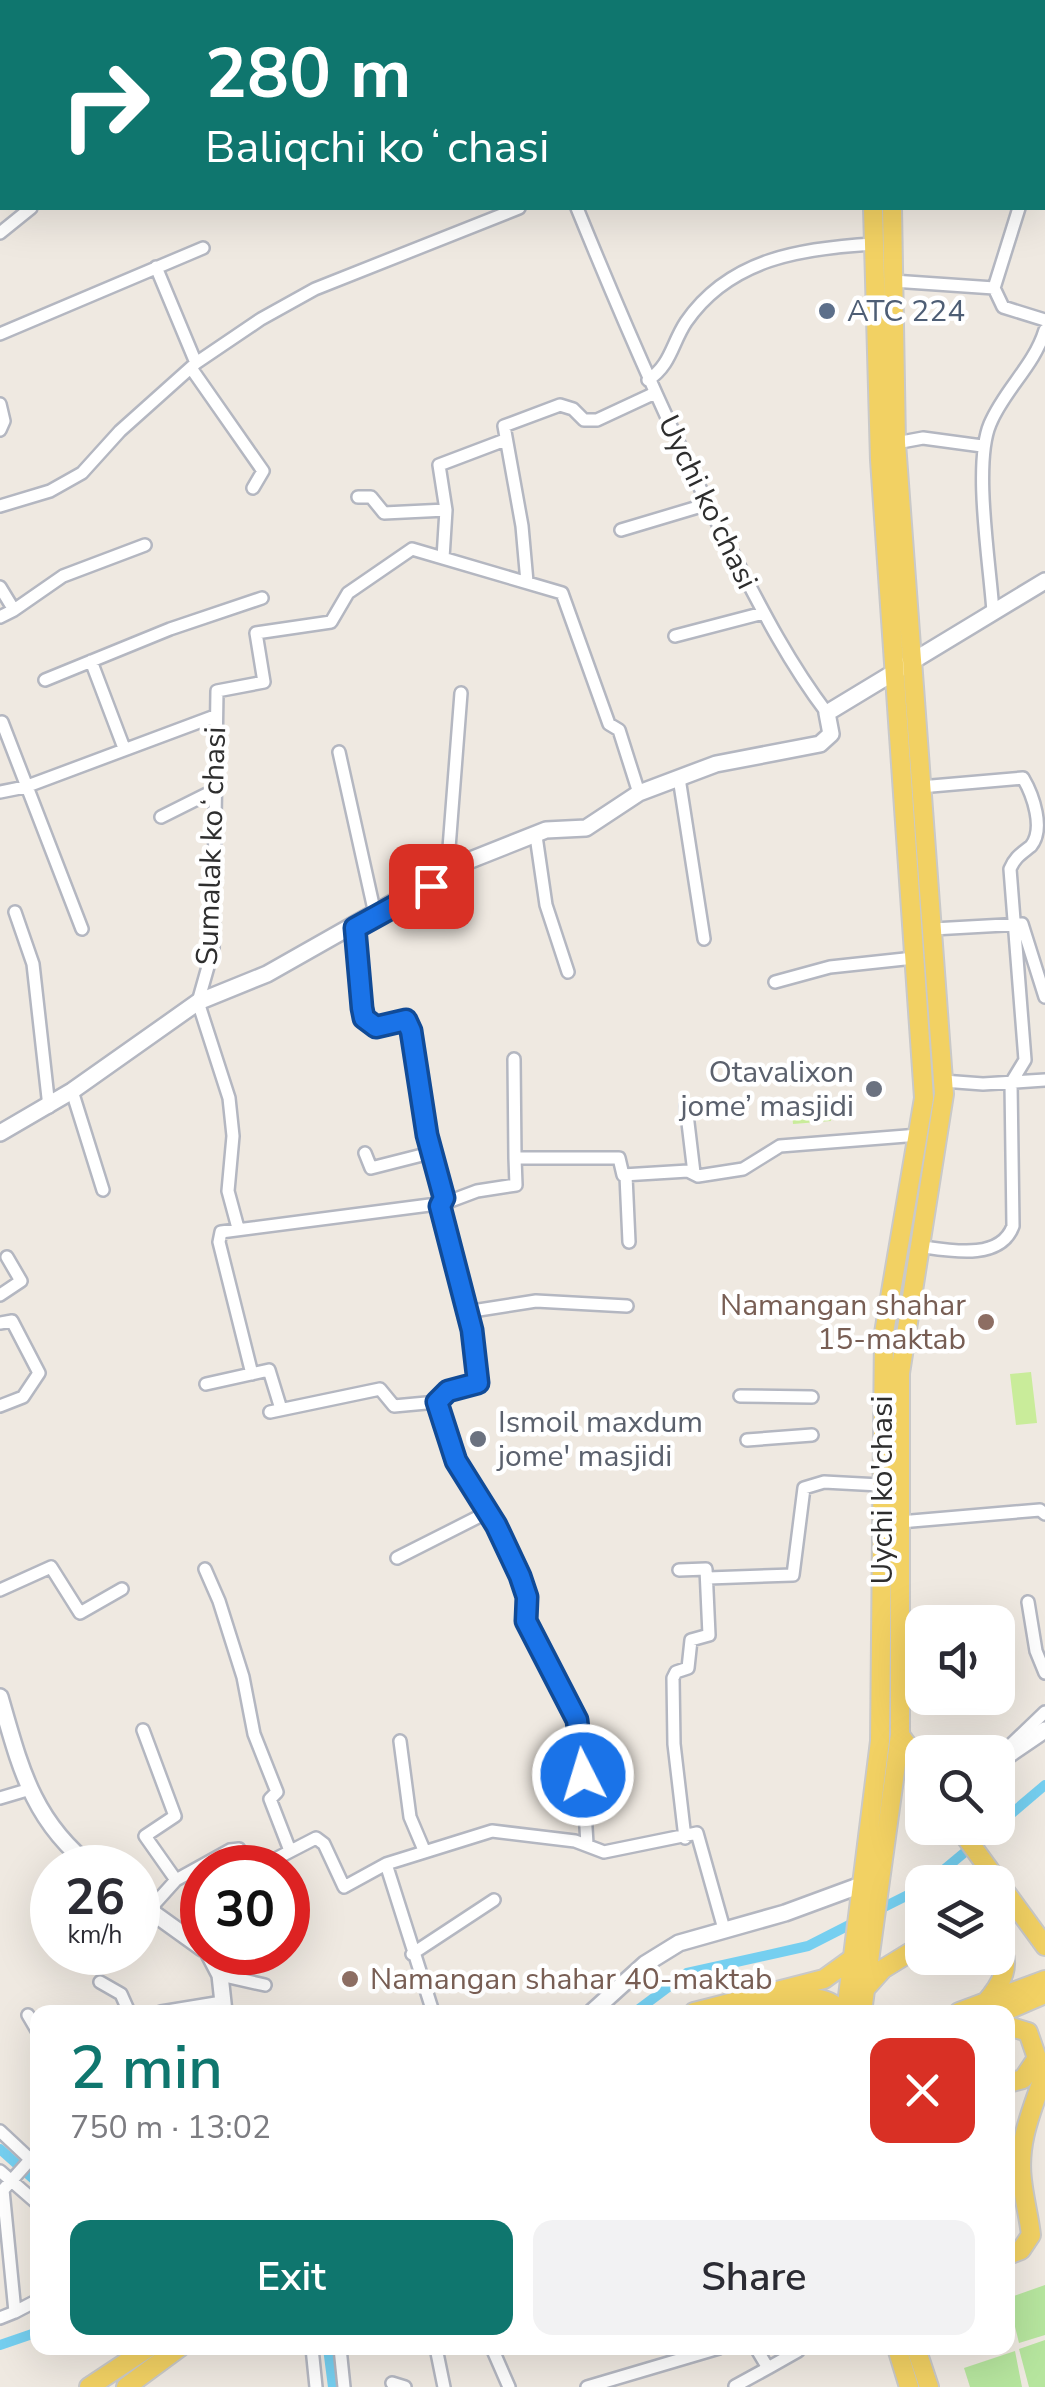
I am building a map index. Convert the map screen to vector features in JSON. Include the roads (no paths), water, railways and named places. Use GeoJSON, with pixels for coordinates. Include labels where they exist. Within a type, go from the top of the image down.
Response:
{"type":"FeatureCollection","features":[{"type":"Feature","properties":{"kind":"main road","name":"Uychi ko'chasi"},"geometry":{"type":"LineString","coordinates":[[863,2005],[879,1873],[882,1797],[880,1485],[884,1333],[924,1098],[880,460],[873,210]]}},
{"type":"Feature","properties":{"kind":"main road","name":"Uychi ko'chasi"},"geometry":{"type":"LineString","coordinates":[[845,2005],[861,1889],[900,1735],[900,1373],[917,1246],[940,1130],[943,1081],[896,443],[892,210]]}},
{"type":"Feature","properties":{"kind":"main road"},"geometry":{"type":"LineString","coordinates":[[900,1735],[905,1742]]}},
{"type":"Feature","properties":{"kind":"main road"},"geometry":{"type":"LineString","coordinates":[[971,1845],[1045,1946]]}},
{"type":"Feature","properties":{"kind":"main road"},"geometry":{"type":"LineString","coordinates":[[866,1988],[883,1969],[905,1955]]}},
{"type":"Feature","properties":{"kind":"main road"},"geometry":{"type":"LineString","coordinates":[[721,2005],[824,1978],[852,1958]]}},
{"type":"Feature","properties":{"kind":"main road"},"geometry":{"type":"LineString","coordinates":[[983,2005],[1004,1975]]}},
{"type":"Feature","properties":{"kind":"main road"},"geometry":{"type":"LineString","coordinates":[[984,2005],[1045,1980]]}},
{"type":"Feature","properties":{"kind":"main road"},"geometry":{"type":"LineString","coordinates":[[1015,2007],[1045,1994]]}},
{"type":"Feature","properties":{"kind":"main road"},"geometry":{"type":"LineString","coordinates":[[784,2005],[816,1998],[835,2005]]}},
{"type":"Feature","properties":{"kind":"main road"},"geometry":{"type":"LineString","coordinates":[[1015,2028],[1028,2032],[1037,2058],[1023,2079],[1015,2081]]}},
{"type":"Feature","properties":{"kind":"main road"},"geometry":{"type":"LineString","coordinates":[[1036,2241],[1023,2143],[1044,2079]]}},
{"type":"Feature","properties":{"kind":"main road"},"geometry":{"type":"LineString","coordinates":[[89,2387],[137,2355]]}},
{"type":"Feature","properties":{"kind":"main road"},"geometry":{"type":"LineString","coordinates":[[126,2387],[170,2355]]}},
{"type":"Feature","properties":{"kind":"main road"},"geometry":{"type":"LineString","coordinates":[[898,2355],[909,2387]]}},
{"type":"Feature","properties":{"kind":"main road"},"geometry":{"type":"LineString","coordinates":[[918,2355],[929,2387]]}},
{"type":"Feature","properties":{"kind":"street"},"geometry":{"type":"LineString","coordinates":[[0,233],[29,210]]}},
{"type":"Feature","properties":{"kind":"street"},"geometry":{"type":"LineString","coordinates":[[0,506],[50,491],[82,474],[120,431],[194,366],[315,289],[513,210]]}},
{"type":"Feature","properties":{"kind":"street","name":"Uychi ko'chasi"},"geometry":{"type":"LineString","coordinates":[[578,210],[648,380],[708,504],[787,660],[826,713]]}},
{"type":"Feature","properties":{"kind":"street"},"geometry":{"type":"LineString","coordinates":[[1018,210],[994,288],[1004,307],[1045,320]]}},
{"type":"Feature","properties":{"kind":"street"},"geometry":{"type":"LineString","coordinates":[[648,380],[664,368],[694,312],[760,262],[801,250],[874,244]]}},
{"type":"Feature","properties":{"kind":"street"},"geometry":{"type":"LineString","coordinates":[[0,334],[203,248]]}},
{"type":"Feature","properties":{"kind":"street"},"geometry":{"type":"LineString","coordinates":[[156,266],[194,366],[263,470],[253,488]]}},
{"type":"Feature","properties":{"kind":"street"},"geometry":{"type":"LineString","coordinates":[[893,281],[994,288]]}},
{"type":"Feature","properties":{"kind":"street"},"geometry":{"type":"LineString","coordinates":[[993,612],[982,446],[995,412],[1034,356],[1045,330]]}},
{"type":"Feature","properties":{"kind":"street"},"geometry":{"type":"LineString","coordinates":[[527,582],[522,526],[504,440],[505,424],[564,405],[584,420],[597,420],[655,393]]}},
{"type":"Feature","properties":{"kind":"street"},"geometry":{"type":"LineString","coordinates":[[0,404],[4,422],[0,430]]}},
{"type":"Feature","properties":{"kind":"street"},"geometry":{"type":"LineString","coordinates":[[896,443],[922,438],[982,446]]}},
{"type":"Feature","properties":{"kind":"street"},"geometry":{"type":"LineString","coordinates":[[443,558],[446,510],[439,465],[504,440]]}},
{"type":"Feature","properties":{"kind":"street"},"geometry":{"type":"LineString","coordinates":[[358,496],[369,496],[384,513],[446,510]]}},
{"type":"Feature","properties":{"kind":"street"},"geometry":{"type":"LineString","coordinates":[[620,530],[708,504]]}},
{"type":"Feature","properties":{"kind":"street"},"geometry":{"type":"LineString","coordinates":[[0,618],[63,576],[146,545]]}},
{"type":"Feature","properties":{"kind":"street","name":"Sumalak koʻchasi"},"geometry":{"type":"LineString","coordinates":[[198,1002],[213,949],[218,690],[264,682],[256,632],[331,622],[344,597],[406,552],[424,550],[565,595],[638,793]]}},
{"type":"Feature","properties":{"kind":"street"},"geometry":{"type":"LineString","coordinates":[[0,1133],[72,1092],[198,1002],[267,974],[484,854],[546,830],[586,828],[638,793],[716,764],[820,744],[832,734],[826,713],[1045,581]]}},
{"type":"Feature","properties":{"kind":"street"},"geometry":{"type":"LineString","coordinates":[[0,587],[14,610]]}},
{"type":"Feature","properties":{"kind":"street"},"geometry":{"type":"LineString","coordinates":[[45,680],[262,598]]}},
{"type":"Feature","properties":{"kind":"street"},"geometry":{"type":"LineString","coordinates":[[675,636],[763,613]]}},
{"type":"Feature","properties":{"kind":"street"},"geometry":{"type":"LineString","coordinates":[[91,661],[124,748]]}},
{"type":"Feature","properties":{"kind":"street"},"geometry":{"type":"LineString","coordinates":[[447,874],[461,693]]}},
{"type":"Feature","properties":{"kind":"street"},"geometry":{"type":"LineString","coordinates":[[0,792],[26,787],[215,716]]}},
{"type":"Feature","properties":{"kind":"street"},"geometry":{"type":"LineString","coordinates":[[2,722],[82,929]]}},
{"type":"Feature","properties":{"kind":"street"},"geometry":{"type":"LineString","coordinates":[[339,752],[375,914]]}},
{"type":"Feature","properties":{"kind":"street"},"geometry":{"type":"LineString","coordinates":[[679,778],[704,940]]}},
{"type":"Feature","properties":{"kind":"street"},"geometry":{"type":"LineString","coordinates":[[917,1246],[991,1248],[1011,1234],[1011,1083],[1025,1060],[1010,870],[1018,854],[1038,836],[1041,802],[1022,778],[920,787]]}},
{"type":"Feature","properties":{"kind":"street"},"geometry":{"type":"LineString","coordinates":[[161,817],[217,789]]}},
{"type":"Feature","properties":{"kind":"street"},"geometry":{"type":"LineString","coordinates":[[536,836],[546,906],[568,972]]}},
{"type":"Feature","properties":{"kind":"street"},"geometry":{"type":"LineString","coordinates":[[15,912],[33,964],[49,1106]]}},
{"type":"Feature","properties":{"kind":"street"},"geometry":{"type":"LineString","coordinates":[[933,929],[1014,921],[1024,928],[1045,997]]}},
{"type":"Feature","properties":{"kind":"street"},"geometry":{"type":"LineString","coordinates":[[206,1384],[271,1372],[276,1411],[380,1389],[394,1406],[437,1402],[448,1391],[478,1383],[407,1021],[376,1027],[364,1018],[355,928]]}},
{"type":"Feature","properties":{"kind":"street"},"geometry":{"type":"LineString","coordinates":[[774,982],[830,967],[914,958]]}},
{"type":"Feature","properties":{"kind":"street"},"geometry":{"type":"LineString","coordinates":[[198,1002],[229,1098],[233,1136],[228,1191],[238,1228]]}},
{"type":"Feature","properties":{"kind":"street"},"geometry":{"type":"LineString","coordinates":[[252,1374],[218,1236],[238,1228],[441,1202],[516,1185],[514,1059]]}},
{"type":"Feature","properties":{"kind":"street"},"geometry":{"type":"LineString","coordinates":[[943,1081],[1045,1080]]}},
{"type":"Feature","properties":{"kind":"street"},"geometry":{"type":"LineString","coordinates":[[72,1092],[103,1190]]}},
{"type":"Feature","properties":{"kind":"street"},"geometry":{"type":"LineString","coordinates":[[686,1106],[694,1173]]}},
{"type":"Feature","properties":{"kind":"street"},"geometry":{"type":"LineString","coordinates":[[626,1176],[743,1168],[780,1146],[920,1136]]}},
{"type":"Feature","properties":{"kind":"street"},"geometry":{"type":"LineString","coordinates":[[365,1152],[371,1168],[434,1152]]}},
{"type":"Feature","properties":{"kind":"street"},"geometry":{"type":"LineString","coordinates":[[515,1158],[619,1158],[626,1176],[629,1242]]}},
{"type":"Feature","properties":{"kind":"street"},"geometry":{"type":"LineString","coordinates":[[0,1295],[20,1281],[7,1258]]}},
{"type":"Feature","properties":{"kind":"street"},"geometry":{"type":"LineString","coordinates":[[466,1312],[536,1301],[627,1306]]}},
{"type":"Feature","properties":{"kind":"street"},"geometry":{"type":"LineString","coordinates":[[0,1323],[12,1321],[39,1373],[32,1389],[0,1406]]}},
{"type":"Feature","properties":{"kind":"street"},"geometry":{"type":"LineString","coordinates":[[740,1396],[812,1398]]}},
{"type":"Feature","properties":{"kind":"street"},"geometry":{"type":"LineString","coordinates":[[437,1402],[456,1461],[488,1512],[526,1590],[526,1621],[577,1720],[587,1844]]}},
{"type":"Feature","properties":{"kind":"street"},"geometry":{"type":"LineString","coordinates":[[747,1440],[812,1435]]}},
{"type":"Feature","properties":{"kind":"street"},"geometry":{"type":"LineString","coordinates":[[708,1578],[793,1575],[804,1488],[824,1482],[880,1485]]}},
{"type":"Feature","properties":{"kind":"street"},"geometry":{"type":"LineString","coordinates":[[900,1522],[1040,1510],[1045,1514]]}},
{"type":"Feature","properties":{"kind":"street"},"geometry":{"type":"LineString","coordinates":[[397,1558],[488,1512]]}},
{"type":"Feature","properties":{"kind":"street"},"geometry":{"type":"LineString","coordinates":[[0,1590],[51,1568],[80,1613],[122,1589]]}},
{"type":"Feature","properties":{"kind":"street"},"geometry":{"type":"LineString","coordinates":[[204,1569],[244,1677],[254,1734],[277,1792],[270,1799],[288,1845]]}},
{"type":"Feature","properties":{"kind":"street"},"geometry":{"type":"LineString","coordinates":[[678,1570],[706,1569],[708,1578],[709,1635],[691,1640],[686,1671],[674,1674],[674,1744],[685,1838]]}},
{"type":"Feature","properties":{"kind":"street"},"geometry":{"type":"LineString","coordinates":[[1028,1602],[1036,1651],[1045,1673]]}},
{"type":"Feature","properties":{"kind":"street"},"geometry":{"type":"LineString","coordinates":[[0,1697],[28,1790],[54,1830],[69,1845]]}},
{"type":"Feature","properties":{"kind":"street"},"geometry":{"type":"LineString","coordinates":[[1015,1743],[1045,1712]]}},
{"type":"Feature","properties":{"kind":"street"},"geometry":{"type":"LineString","coordinates":[[143,1730],[175,1816],[145,1836],[176,1880]]}},
{"type":"Feature","properties":{"kind":"street"},"geometry":{"type":"LineString","coordinates":[[1015,1749],[1045,1730]]}},
{"type":"Feature","properties":{"kind":"street"},"geometry":{"type":"LineString","coordinates":[[400,1740],[410,1817],[424,1850]]}},
{"type":"Feature","properties":{"kind":"street"},"geometry":{"type":"LineString","coordinates":[[0,1798],[28,1790]]}},
{"type":"Feature","properties":{"kind":"street"},"geometry":{"type":"LineString","coordinates":[[298,1845],[319,1838],[344,1888],[386,1864],[424,1850],[503,1831],[587,1844],[604,1852],[697,1833],[724,1930]]}},
{"type":"Feature","properties":{"kind":"street"},"geometry":{"type":"LineString","coordinates":[[386,1864],[430,2005]]}},
{"type":"Feature","properties":{"kind":"street"},"geometry":{"type":"LineString","coordinates":[[160,1893],[180,1878]]}},
{"type":"Feature","properties":{"kind":"street"},"geometry":{"type":"LineString","coordinates":[[600,2005],[658,1954],[861,1889]]}},
{"type":"Feature","properties":{"kind":"street"},"geometry":{"type":"LineString","coordinates":[[412,1954],[494,1900]]}},
{"type":"Feature","properties":{"kind":"street"},"geometry":{"type":"LineString","coordinates":[[223,2005],[220,1976],[266,1984]]}},
{"type":"Feature","properties":{"kind":"street"},"geometry":{"type":"LineString","coordinates":[[100,1982],[124,1998],[126,2005]]}},
{"type":"Feature","properties":{"kind":"street"},"geometry":{"type":"LineString","coordinates":[[0,2131],[30,2158]]}},
{"type":"Feature","properties":{"kind":"street"},"geometry":{"type":"LineString","coordinates":[[15,2312],[4,2255],[1,2199],[12,2179],[30,2160]]}},
{"type":"Feature","properties":{"kind":"street"},"geometry":{"type":"LineString","coordinates":[[0,2171],[30,2196]]}},
{"type":"Feature","properties":{"kind":"street"},"geometry":{"type":"LineString","coordinates":[[0,2318],[30,2304]]}},
{"type":"Feature","properties":{"kind":"street"},"geometry":{"type":"LineString","coordinates":[[313,2355],[316,2387]]}},
{"type":"Feature","properties":{"kind":"street"},"geometry":{"type":"LineString","coordinates":[[341,2355],[344,2387]]}},
{"type":"Feature","properties":{"kind":"street"},"geometry":{"type":"LineString","coordinates":[[437,2355],[444,2387]]}},
{"type":"Feature","properties":{"kind":"street"},"geometry":{"type":"LineString","coordinates":[[496,2355],[506,2370],[509,2387]]}},
{"type":"Feature","properties":{"kind":"street"},"geometry":{"type":"LineString","coordinates":[[587,2387],[626,2383],[700,2355]]}},
{"type":"Feature","properties":{"kind":"street"},"geometry":{"type":"LineString","coordinates":[[760,2355],[768,2368]]}},
{"type":"Feature","properties":{"kind":"street"},"geometry":{"type":"LineString","coordinates":[[735,2386],[791,2355]]}},
{"type":"Feature","properties":{"kind":"waterway"},"geometry":{"type":"LineString","coordinates":[[1015,1811],[1045,1785]]}},
{"type":"Feature","properties":{"kind":"waterway"},"geometry":{"type":"LineString","coordinates":[[949,1865],[974,1845]]}},
{"type":"Feature","properties":{"kind":"waterway"},"geometry":{"type":"LineString","coordinates":[[874,1912],[905,1896]]}},
{"type":"Feature","properties":{"kind":"waterway"},"geometry":{"type":"LineString","coordinates":[[644,2005],[687,1973],[808,1946],[859,1920]]}},
{"type":"Feature","properties":{"kind":"waterway"},"geometry":{"type":"LineString","coordinates":[[0,2149],[30,2176]]}},
{"type":"Feature","properties":{"kind":"waterway"},"geometry":{"type":"LineString","coordinates":[[0,2345],[30,2335]]}},
{"type":"Feature","properties":{"kind":"waterway"},"geometry":{"type":"LineString","coordinates":[[329,2355],[333,2387]]}},
{"type":"Feature","properties":{"kind":"place","name":"ATC 224"},"geometry":{"type":"Point","coordinates":[827,311]}},
{"type":"Feature","properties":{"kind":"place","name":"Otavalixon jome’ masjidi"},"geometry":{"type":"Point","coordinates":[874,1089]}},
{"type":"Feature","properties":{"kind":"place","name":"Namangan shahar 15-maktab"},"geometry":{"type":"Point","coordinates":[986,1322]}},
{"type":"Feature","properties":{"kind":"place","name":"Ismoil maxdum jome' masjidi"},"geometry":{"type":"Point","coordinates":[478,1439]}},
{"type":"Feature","properties":{"kind":"place","name":"Namangan shahar 40-maktab"},"geometry":{"type":"Point","coordinates":[350,1979]}}]}
